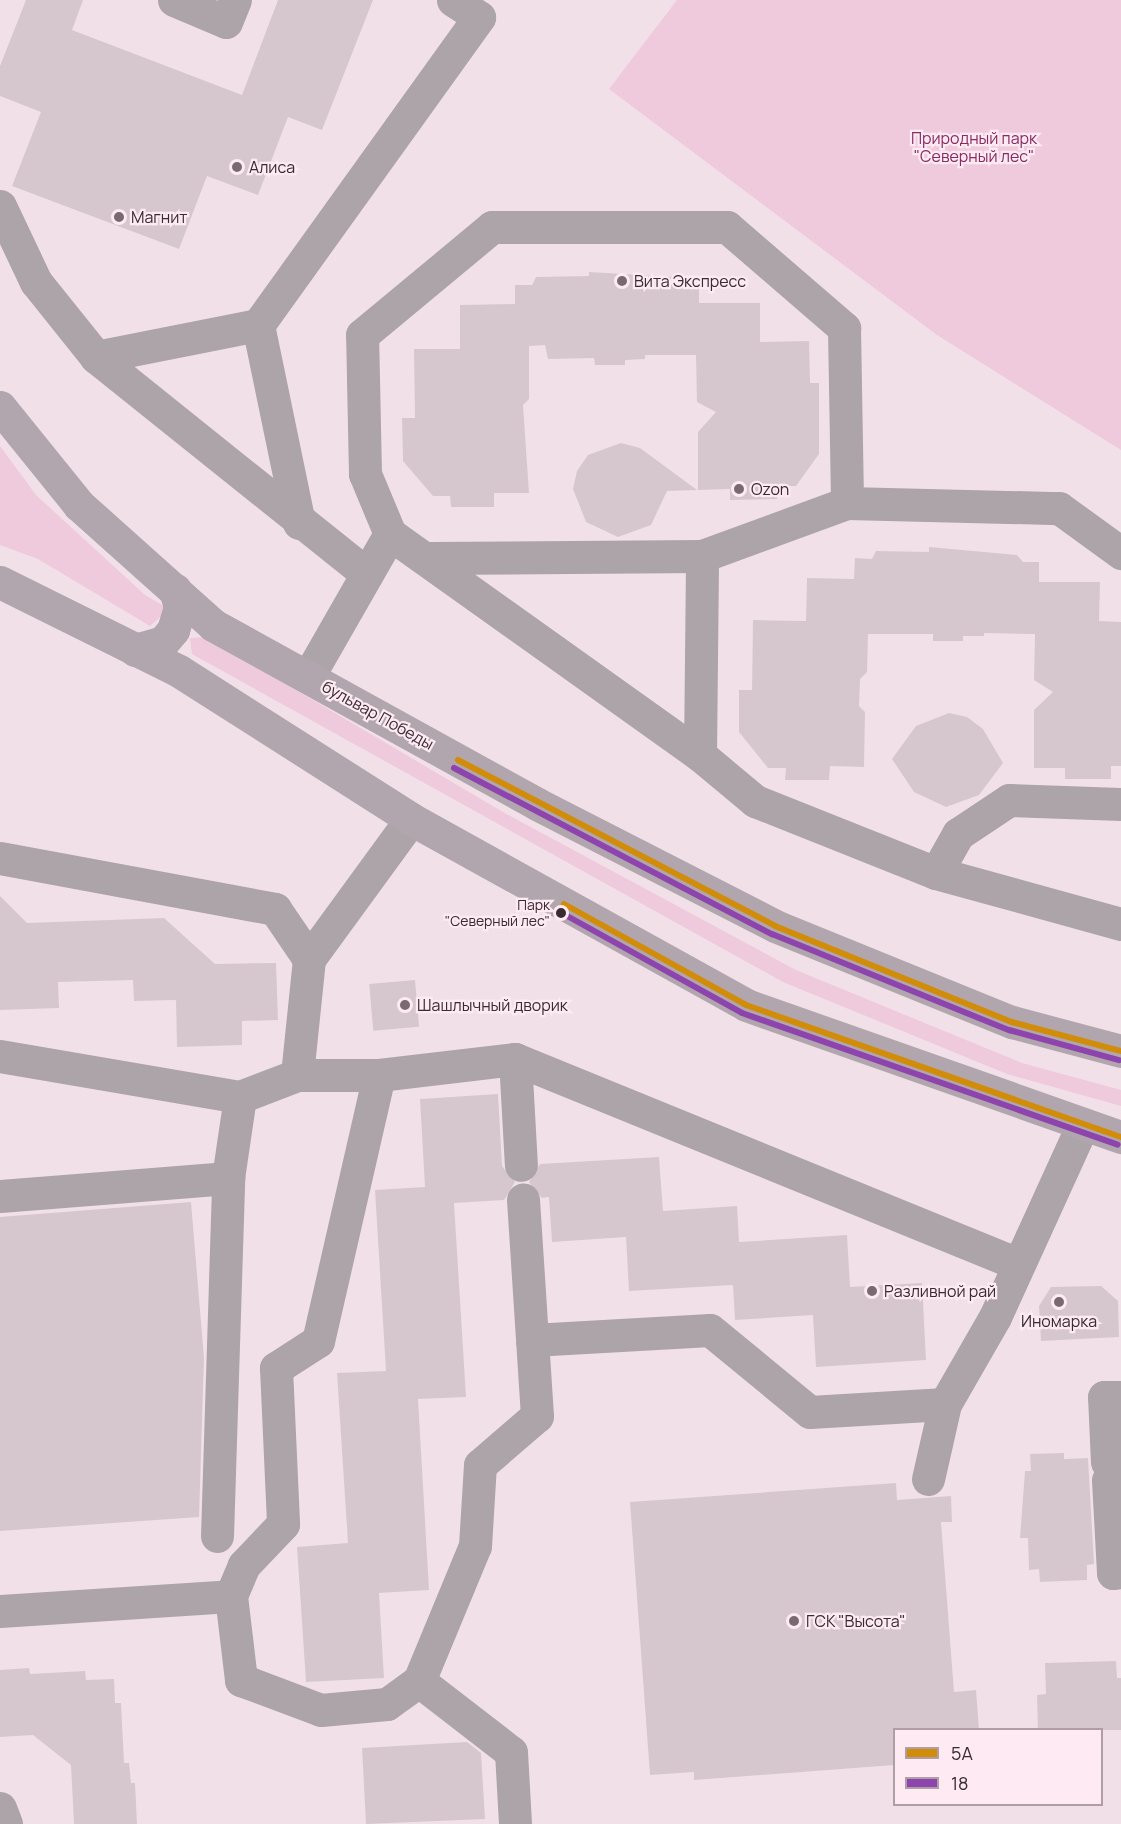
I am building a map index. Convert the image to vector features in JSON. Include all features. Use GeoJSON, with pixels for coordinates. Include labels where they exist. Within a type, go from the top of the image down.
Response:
{"type":"FeatureCollection","features":[{"type":"Feature","properties":{"kind":"main road","name":"бульвар Победы"},"geometry":{"type":"LineString","coordinates":[[0,407],[79,505],[213,625],[537,804],[775,926],[1012,1022],[1121,1051]]}},
{"type":"Feature","properties":{"kind":"main road"},"geometry":{"type":"LineString","coordinates":[[0,582],[179,671],[411,819],[747,1005],[1082,1126],[1121,1137]]}},
{"type":"Feature","properties":{"kind":"main road"},"geometry":{"type":"LineString","coordinates":[[135,650],[163,642],[173,630],[180,607],[175,590]]}},
{"type":"Feature","properties":{"kind":"main road"},"geometry":{"type":"LineString","coordinates":[[179,671],[173,653],[178,634],[196,625],[213,625]]}},
{"type":"Feature","properties":{"kind":"lane"},"geometry":{"type":"LineString","coordinates":[[174,0],[226,22],[235,0]]}},
{"type":"Feature","properties":{"kind":"lane"},"geometry":{"type":"LineString","coordinates":[[96,357],[258,325],[473,6]]}},
{"type":"Feature","properties":{"kind":"lane"},"geometry":{"type":"LineString","coordinates":[[0,206],[36,282],[96,357],[299,523],[367,573]]}},
{"type":"Feature","properties":{"kind":"lane"},"geometry":{"type":"LineString","coordinates":[[847,503],[844,328],[727,227],[492,226],[362,335],[365,474],[390,534],[430,558],[700,755],[755,801],[936,873],[1121,924]]}},
{"type":"Feature","properties":{"kind":"lane"},"geometry":{"type":"LineString","coordinates":[[258,325],[299,523]]}},
{"type":"Feature","properties":{"kind":"lane"},"geometry":{"type":"LineString","coordinates":[[430,558],[702,556],[847,503],[1059,508],[1121,553]]}},
{"type":"Feature","properties":{"kind":"lane"},"geometry":{"type":"LineString","coordinates":[[308,677],[390,534]]}},
{"type":"Feature","properties":{"kind":"lane"},"geometry":{"type":"LineString","coordinates":[[700,755],[702,556]]}},
{"type":"Feature","properties":{"kind":"lane"},"geometry":{"type":"LineString","coordinates":[[936,873],[958,834],[1009,801],[1121,804]]}},
{"type":"Feature","properties":{"kind":"lane"},"geometry":{"type":"LineString","coordinates":[[297,1075],[309,959],[411,819]]}},
{"type":"Feature","properties":{"kind":"lane"},"geometry":{"type":"LineString","coordinates":[[0,858],[275,909],[309,959]]}},
{"type":"Feature","properties":{"kind":"lane"},"geometry":{"type":"LineString","coordinates":[[0,1056],[240,1097],[297,1075],[380,1075],[515,1059],[1018,1264]]}},
{"type":"Feature","properties":{"kind":"lane"},"geometry":{"type":"LineString","coordinates":[[515,1059],[521,1165]]}},
{"type":"Feature","properties":{"kind":"lane"},"geometry":{"type":"LineString","coordinates":[[380,1075],[318,1341],[276,1368],[283,1524],[244,1565],[231,1596],[241,1680],[321,1710],[387,1704],[419,1681],[475,1545],[480,1465],[537,1416],[523,1199]]}},
{"type":"Feature","properties":{"kind":"lane"},"geometry":{"type":"LineString","coordinates":[[217,1536],[228,1178],[240,1097]]}},
{"type":"Feature","properties":{"kind":"lane"},"geometry":{"type":"LineString","coordinates":[[928,1479],[945,1404],[995,1317],[1082,1126]]}},
{"type":"Feature","properties":{"kind":"lane"},"geometry":{"type":"LineString","coordinates":[[0,1196],[228,1178]]}},
{"type":"Feature","properties":{"kind":"lane"},"geometry":{"type":"LineString","coordinates":[[532,1340],[710,1330],[810,1412],[945,1404]]}},
{"type":"Feature","properties":{"kind":"lane"},"geometry":{"type":"LineString","coordinates":[[1121,1397],[1104,1397],[1113,1573],[1121,1572]]}},
{"type":"Feature","properties":{"kind":"lane"},"geometry":{"type":"LineString","coordinates":[[0,1611],[231,1596]]}},
{"type":"Feature","properties":{"kind":"lane"},"geometry":{"type":"LineString","coordinates":[[419,1681],[511,1752],[515,1824]]}},
{"type":"Feature","properties":{"kind":"lane"},"geometry":{"type":"LineString","coordinates":[[0,1808],[6,1824]]}},
{"type":"Feature","properties":{"kind":"green space","name":"Природный парк \"Северный лес\""},"geometry":{"type":"Polygon","coordinates":[[[677,0],[1121,0],[1121,450],[937,335],[609,89],[677,0]]]}},
{"type":"Feature","properties":{"kind":"green space"},"geometry":{"type":"Polygon","coordinates":[[[0,446],[36,495],[145,595],[169,609],[150,626],[38,559],[0,545],[0,446]]]}},
{"type":"Feature","properties":{"kind":"green space"},"geometry":{"type":"Polygon","coordinates":[[[206,637],[503,812],[796,970],[1022,1063],[1121,1090],[1121,1106],[1007,1074],[783,982],[192,654],[190,638],[206,637]]]}},
{"type":"Feature","properties":{"kind":"building"},"geometry":{"type":"Polygon","coordinates":[[[26,0],[83,0],[72,30],[242,95],[278,0],[373,0],[322,130],[288,117],[258,195],[207,176],[179,249],[12,186],[41,112],[0,96],[0,66],[26,0]]]}},
{"type":"Feature","properties":{"kind":"building"},"geometry":{"type":"Polygon","coordinates":[[[589,272],[676,277],[683,284],[699,284],[699,303],[760,303],[760,342],[809,341],[810,383],[819,383],[819,454],[796,486],[776,486],[777,499],[730,500],[730,489],[698,490],[698,432],[716,412],[697,402],[696,355],[645,355],[645,359],[625,360],[625,365],[595,365],[594,358],[548,359],[545,345],[529,346],[529,399],[523,405],[529,493],[494,493],[494,507],[451,507],[450,496],[433,496],[403,461],[402,418],[415,418],[414,349],[460,349],[460,305],[515,304],[515,285],[532,285],[536,277],[589,276],[589,272]]]}},
{"type":"Feature","properties":{"kind":"building"},"geometry":{"type":"Polygon","coordinates":[[[621,443],[640,448],[697,490],[667,491],[651,525],[618,537],[586,522],[573,489],[577,471],[588,455],[621,443]]]}},
{"type":"Feature","properties":{"kind":"building"},"geometry":{"type":"Polygon","coordinates":[[[929,547],[1017,555],[1023,562],[1039,562],[1039,582],[1100,582],[1099,621],[1121,622],[1121,766],[1111,766],[1111,779],[1065,779],[1065,768],[1034,768],[1034,710],[1053,692],[1034,680],[1035,634],[984,633],[984,636],[963,636],[963,641],[933,641],[933,634],[868,634],[867,672],[860,679],[859,706],[865,712],[864,767],[830,766],[829,780],[785,780],[786,768],[768,768],[739,732],[739,690],[752,690],[753,620],[806,621],[807,578],[854,579],[855,558],[872,559],[876,551],[929,552],[929,547]]]}},
{"type":"Feature","properties":{"kind":"building"},"geometry":{"type":"Polygon","coordinates":[[[949,713],[967,717],[983,729],[1003,763],[979,795],[946,807],[914,792],[892,759],[916,726],[949,713]]]}},
{"type":"Feature","properties":{"kind":"building"},"geometry":{"type":"Polygon","coordinates":[[[0,896],[27,923],[164,918],[215,964],[276,963],[278,1020],[242,1021],[242,1045],[177,1047],[176,1000],[134,1001],[133,980],[58,982],[59,1008],[0,1010],[0,896]]]}},
{"type":"Feature","properties":{"kind":"building"},"geometry":{"type":"Polygon","coordinates":[[[415,980],[419,1027],[373,1031],[369,984],[415,980]]]}},
{"type":"Feature","properties":{"kind":"building"},"geometry":{"type":"Polygon","coordinates":[[[498,1094],[502,1166],[515,1182],[504,1200],[454,1203],[466,1397],[418,1399],[429,1590],[379,1593],[384,1678],[306,1682],[297,1547],[348,1543],[337,1373],[386,1371],[375,1190],[425,1187],[420,1099],[498,1094]]]}},
{"type":"Feature","properties":{"kind":"building"},"geometry":{"type":"Polygon","coordinates":[[[659,1157],[663,1211],[737,1206],[739,1242],[847,1235],[850,1287],[922,1283],[926,1360],[816,1367],[813,1315],[735,1320],[733,1285],[629,1291],[626,1237],[552,1242],[549,1197],[542,1198],[529,1182],[540,1164],[659,1157]]]}},
{"type":"Feature","properties":{"kind":"building"},"geometry":{"type":"Polygon","coordinates":[[[191,1202],[204,1358],[199,1517],[0,1531],[0,1217],[191,1202]]]}},
{"type":"Feature","properties":{"kind":"building"},"geometry":{"type":"Polygon","coordinates":[[[1101,1286],[1118,1301],[1119,1337],[1041,1341],[1039,1306],[1051,1287],[1101,1286]]]}},
{"type":"Feature","properties":{"kind":"building"},"geometry":{"type":"Polygon","coordinates":[[[1064,1453],[1064,1459],[1088,1458],[1094,1564],[1087,1565],[1087,1580],[1040,1582],[1039,1569],[1029,1570],[1028,1538],[1020,1538],[1025,1471],[1031,1471],[1030,1454],[1064,1453]]]}},
{"type":"Feature","properties":{"kind":"building","name":"ГСК \"Высота\""},"geometry":{"type":"Polygon","coordinates":[[[896,1483],[897,1500],[951,1496],[952,1522],[941,1522],[954,1692],[976,1690],[979,1728],[893,1728],[893,1765],[694,1780],[694,1772],[650,1775],[630,1502],[896,1483]]]}},
{"type":"Feature","properties":{"kind":"building"},"geometry":{"type":"Polygon","coordinates":[[[1116,1661],[1117,1678],[1121,1678],[1121,1730],[1038,1728],[1037,1695],[1046,1694],[1045,1663],[1116,1661]]]}},
{"type":"Feature","properties":{"kind":"building"},"geometry":{"type":"Polygon","coordinates":[[[29,1668],[30,1674],[85,1671],[86,1680],[114,1679],[115,1703],[121,1703],[124,1763],[129,1763],[131,1783],[135,1783],[137,1824],[74,1824],[71,1765],[33,1735],[0,1737],[0,1670],[29,1668]]]}},
{"type":"Feature","properties":{"kind":"building"},"geometry":{"type":"Polygon","coordinates":[[[467,1742],[481,1753],[485,1819],[366,1824],[362,1748],[467,1742]]]}},
{"type":"Feature","properties":{"kind":"transit line","name":"5А"},"geometry":{"type":"LineString","coordinates":[[458,760],[775,926],[1012,1022],[1121,1051]]}},
{"type":"Feature","properties":{"kind":"transit line","name":"18"},"geometry":{"type":"LineString","coordinates":[[454,768],[772,934],[1009,1030],[1119,1060]]}},
{"type":"Feature","properties":{"kind":"transit line","name":"5А"},"geometry":{"type":"LineString","coordinates":[[564,904],[746,1005],[1121,1137]]}},
{"type":"Feature","properties":{"kind":"transit line","name":"18"},"geometry":{"type":"LineString","coordinates":[[560,912],[742,1013],[1118,1145]]}},
{"type":"Feature","properties":{"kind":"place","name":"Алиса"},"geometry":{"type":"Point","coordinates":[237,167]}},
{"type":"Feature","properties":{"kind":"place","name":"Магнит"},"geometry":{"type":"Point","coordinates":[119,217]}},
{"type":"Feature","properties":{"kind":"place","name":"Вита Экспресс"},"geometry":{"type":"Point","coordinates":[622,281]}},
{"type":"Feature","properties":{"kind":"place","name":"Ozon"},"geometry":{"type":"Point","coordinates":[739,489]}},
{"type":"Feature","properties":{"kind":"place","name":"Парк \"Северный лес\""},"geometry":{"type":"Point","coordinates":[561,913]}},
{"type":"Feature","properties":{"kind":"place","name":"Шашлычный дворик"},"geometry":{"type":"Point","coordinates":[405,1005]}},
{"type":"Feature","properties":{"kind":"place","name":"Разливной рай"},"geometry":{"type":"Point","coordinates":[872,1291]}},
{"type":"Feature","properties":{"kind":"place","name":"Иномарка"},"geometry":{"type":"Point","coordinates":[1059,1302]}},
{"type":"Feature","properties":{"kind":"place","name":"ГСК \"Высота\""},"geometry":{"type":"Point","coordinates":[794,1621]}}]}
